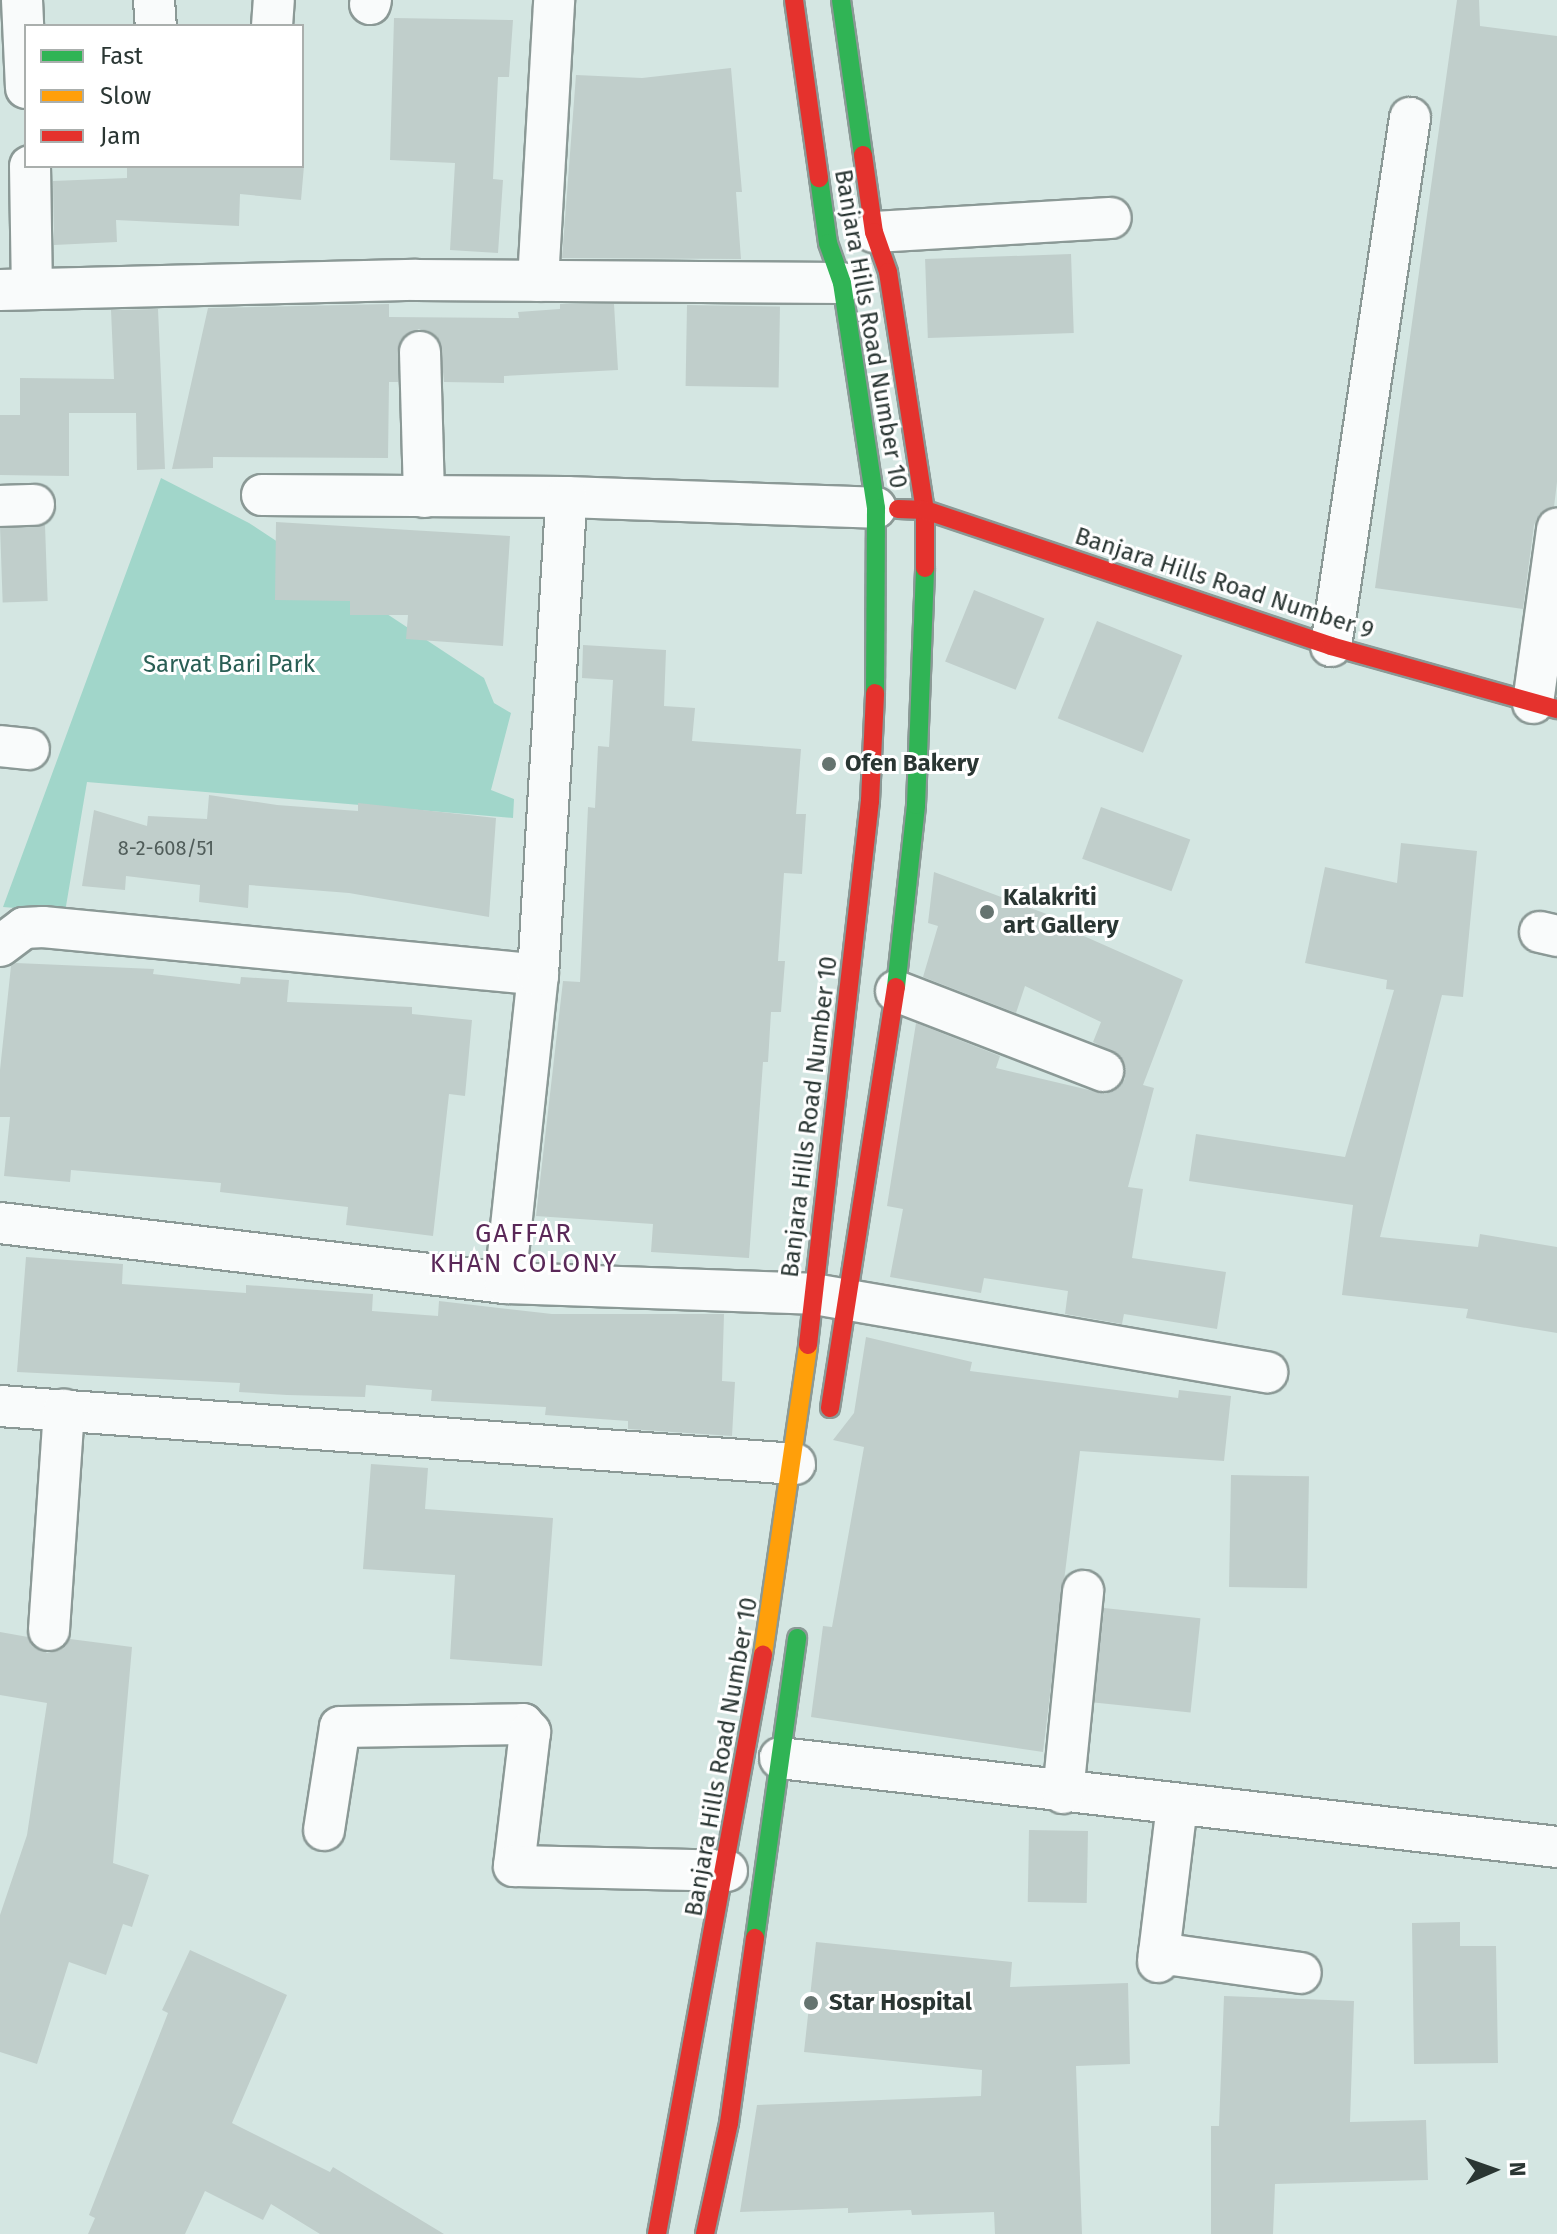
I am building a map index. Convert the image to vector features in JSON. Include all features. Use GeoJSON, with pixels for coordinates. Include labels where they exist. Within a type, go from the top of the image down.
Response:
{"type":"FeatureCollection","features":[{"type":"Feature","properties":{"kind":"main road","name":"Banjara Hills Road Number 10"},"geometry":{"type":"LineString","coordinates":[[794,0],[828,243],[842,283],[876,508],[878,632],[870,801],[830,1296],[826,1433]]}},
{"type":"Feature","properties":{"kind":"main road","name":"Banjara Hills Road Number 10"},"geometry":{"type":"LineString","coordinates":[[657,2234],[727,1871],[795,1464],[896,991],[916,805],[925,510],[888,272],[874,232],[841,0]]}},
{"type":"Feature","properties":{"kind":"main road","name":"Banjara Hills Road Number 9"},"geometry":{"type":"LineString","coordinates":[[876,508],[925,510],[1331,646],[1545,706]]}},
{"type":"Feature","properties":{"kind":"main road"},"geometry":{"type":"LineString","coordinates":[[705,2234],[729,2123],[800,1618]]}},
{"type":"Feature","properties":{"kind":"street"},"geometry":{"type":"LineString","coordinates":[[22,0],[24,44]]}},
{"type":"Feature","properties":{"kind":"street"},"geometry":{"type":"LineString","coordinates":[[154,0],[156,24]]}},
{"type":"Feature","properties":{"kind":"street"},"geometry":{"type":"LineString","coordinates":[[272,24],[274,0]]}},
{"type":"Feature","properties":{"kind":"street"},"geometry":{"type":"LineString","coordinates":[[538,281],[554,0]]}},
{"type":"Feature","properties":{"kind":"street"},"geometry":{"type":"LineString","coordinates":[[1331,646],[1410,118]]}},
{"type":"Feature","properties":{"kind":"street"},"geometry":{"type":"LineString","coordinates":[[0,169],[24,167]]}},
{"type":"Feature","properties":{"kind":"street"},"geometry":{"type":"LineString","coordinates":[[29,168],[16,289],[538,281],[842,283]]}},
{"type":"Feature","properties":{"kind":"street"},"geometry":{"type":"LineString","coordinates":[[874,232],[1111,218]]}},
{"type":"Feature","properties":{"kind":"street"},"geometry":{"type":"LineString","coordinates":[[420,352],[424,497]]}},
{"type":"Feature","properties":{"kind":"street"},"geometry":{"type":"LineString","coordinates":[[262,495],[566,497],[876,508]]}},
{"type":"Feature","properties":{"kind":"street"},"geometry":{"type":"LineString","coordinates":[[505,1283],[538,975],[566,497]]}},
{"type":"Feature","properties":{"kind":"street"},"geometry":{"type":"LineString","coordinates":[[1545,706],[1557,529]]}},
{"type":"Feature","properties":{"kind":"street"},"geometry":{"type":"LineString","coordinates":[[0,946],[24,928],[43,927],[538,975]]}},
{"type":"Feature","properties":{"kind":"street"},"geometry":{"type":"LineString","coordinates":[[896,991],[1103,1071]]}},
{"type":"Feature","properties":{"kind":"street"},"geometry":{"type":"LineString","coordinates":[[0,1223],[505,1283],[830,1296],[1267,1372]]}},
{"type":"Feature","properties":{"kind":"street"},"geometry":{"type":"LineString","coordinates":[[0,1406],[795,1464]]}},
{"type":"Feature","properties":{"kind":"street"},"geometry":{"type":"LineString","coordinates":[[49,1630],[64,1410]]}},
{"type":"Feature","properties":{"kind":"street"},"geometry":{"type":"LineString","coordinates":[[1063,1793],[1083,1591]]}},
{"type":"Feature","properties":{"kind":"street"},"geometry":{"type":"LineString","coordinates":[[324,1830],[340,1727],[523,1724],[530,1732],[514,1866],[727,1871]]}},
{"type":"Feature","properties":{"kind":"street"},"geometry":{"type":"LineString","coordinates":[[780,1758],[1063,1793],[1557,1847]]}},
{"type":"Feature","properties":{"kind":"street"},"geometry":{"type":"LineString","coordinates":[[1177,1804],[1158,1957],[1301,1973]]}},
{"type":"Feature","properties":{"kind":"green space","name":"Sarvat Bari Park"},"geometry":{"type":"Polygon","coordinates":[[[161,478],[249,523],[484,678],[494,703],[511,713],[491,790],[514,799],[513,818],[87,782],[65,912],[3,907],[161,478]]]}},
{"type":"Feature","properties":{"kind":"building"},"geometry":{"type":"Polygon","coordinates":[[[1457,0],[1479,0],[1480,26],[1557,36],[1557,482],[1554,507],[1539,514],[1534,525],[1523,609],[1375,588],[1457,0]]]}},
{"type":"Feature","properties":{"kind":"building"},"geometry":{"type":"Polygon","coordinates":[[[394,18],[513,20],[509,77],[498,77],[493,179],[503,180],[498,253],[450,250],[455,163],[390,160],[394,18]]]}},
{"type":"Feature","properties":{"kind":"building"},"geometry":{"type":"Polygon","coordinates":[[[731,68],[742,192],[736,192],[741,259],[562,258],[576,75],[642,78],[731,68]]]}},
{"type":"Feature","properties":{"kind":"building"},"geometry":{"type":"Polygon","coordinates":[[[127,168],[304,168],[301,200],[240,194],[239,226],[116,220],[117,242],[54,245],[53,181],[127,178],[127,168]]]}},
{"type":"Feature","properties":{"kind":"building"},"geometry":{"type":"Polygon","coordinates":[[[1071,254],[1074,333],[928,338],[925,259],[1071,254]]]}},
{"type":"Feature","properties":{"kind":"building"},"geometry":{"type":"Polygon","coordinates":[[[389,304],[389,317],[519,318],[518,312],[560,309],[560,304],[614,304],[618,370],[504,376],[504,383],[444,382],[440,341],[419,329],[400,340],[398,382],[389,382],[388,458],[213,457],[213,468],[172,469],[208,308],[389,304]]]}},
{"type":"Feature","properties":{"kind":"building"},"geometry":{"type":"Polygon","coordinates":[[[687,305],[780,307],[779,388],[686,386],[687,305]]]}},
{"type":"Feature","properties":{"kind":"building"},"geometry":{"type":"Polygon","coordinates":[[[158,309],[165,469],[137,470],[136,413],[69,413],[69,476],[0,475],[0,415],[20,415],[20,378],[114,379],[111,310],[158,309]]]}},
{"type":"Feature","properties":{"kind":"building"},"geometry":{"type":"Polygon","coordinates":[[[276,522],[510,536],[503,646],[406,639],[408,615],[350,615],[350,601],[275,600],[276,522]]]}},
{"type":"Feature","properties":{"kind":"building"},"geometry":{"type":"Polygon","coordinates":[[[45,525],[48,601],[3,603],[0,527],[45,525]]]}},
{"type":"Feature","properties":{"kind":"building"},"geometry":{"type":"Polygon","coordinates":[[[974,590],[1044,618],[1016,690],[945,661],[974,590]]]}},
{"type":"Feature","properties":{"kind":"building"},"geometry":{"type":"Polygon","coordinates":[[[1097,621],[1182,655],[1143,753],[1058,718],[1097,621]]]}},
{"type":"Feature","properties":{"kind":"building"},"geometry":{"type":"Polygon","coordinates":[[[583,645],[666,650],[664,706],[695,708],[692,741],[801,749],[796,814],[806,814],[802,874],[784,873],[778,961],[785,961],[781,1012],[771,1012],[768,1062],[763,1062],[749,1258],[651,1252],[653,1224],[536,1216],[563,981],[580,982],[588,807],[595,808],[598,746],[609,747],[613,680],[582,678],[583,645]]]}},
{"type":"Feature","properties":{"kind":"building"},"geometry":{"type":"Polygon","coordinates":[[[209,795],[277,805],[358,811],[358,803],[496,818],[489,917],[349,893],[249,885],[248,908],[199,902],[200,885],[126,876],[125,890],[82,886],[94,810],[147,826],[148,816],[207,819],[209,795]]]}},
{"type":"Feature","properties":{"kind":"building"},"geometry":{"type":"Polygon","coordinates":[[[1101,807],[1190,839],[1171,891],[1082,859],[1101,807]]]}},
{"type":"Feature","properties":{"kind":"building"},"geometry":{"type":"Polygon","coordinates":[[[1401,843],[1477,851],[1463,997],[1442,995],[1380,1237],[1478,1247],[1480,1234],[1557,1247],[1557,1333],[1466,1318],[1468,1309],[1342,1295],[1353,1205],[1189,1181],[1196,1134],[1345,1157],[1394,990],[1386,989],[1387,980],[1305,963],[1325,867],[1397,883],[1401,843]]]}},
{"type":"Feature","properties":{"kind":"building"},"geometry":{"type":"Polygon","coordinates":[[[934,872],[1052,916],[1050,921],[1183,980],[1143,1085],[1154,1088],[1128,1187],[1143,1189],[1132,1258],[1226,1272],[1217,1329],[1124,1314],[1122,1324],[1065,1314],[1068,1291],[984,1278],[981,1293],[890,1277],[903,1209],[887,1206],[916,1023],[1000,1056],[996,1068],[1106,1094],[1125,1079],[1120,1056],[1093,1042],[1101,1022],[1025,986],[1016,1013],[923,977],[938,926],[928,923],[934,872]]]}},
{"type":"Feature","properties":{"kind":"building"},"geometry":{"type":"Polygon","coordinates":[[[16,963],[154,969],[153,974],[240,984],[241,977],[289,980],[287,1002],[412,1007],[412,1014],[472,1020],[465,1096],[449,1094],[433,1236],[346,1225],[348,1207],[220,1192],[221,1183],[71,1170],[70,1182],[4,1176],[10,1117],[0,1117],[0,1070],[11,966],[16,963]]]}},
{"type":"Feature","properties":{"kind":"building"},"geometry":{"type":"Polygon","coordinates":[[[26,1257],[123,1264],[122,1284],[246,1293],[246,1285],[373,1294],[372,1311],[438,1316],[439,1301],[552,1314],[724,1314],[722,1381],[735,1382],[732,1436],[628,1429],[628,1421],[545,1415],[546,1407],[431,1401],[432,1390],[366,1385],[365,1397],[287,1395],[239,1392],[240,1383],[17,1372],[26,1257]]]}},
{"type":"Feature","properties":{"kind":"building"},"geometry":{"type":"Polygon","coordinates":[[[866,1337],[972,1362],[970,1371],[1178,1398],[1179,1390],[1231,1396],[1224,1461],[1080,1451],[1043,1752],[811,1717],[823,1626],[832,1627],[864,1447],[833,1440],[854,1413],[866,1337]]]}},
{"type":"Feature","properties":{"kind":"building"},"geometry":{"type":"Polygon","coordinates":[[[371,1464],[428,1468],[425,1509],[553,1518],[542,1666],[450,1659],[455,1575],[363,1569],[371,1464]]]}},
{"type":"Feature","properties":{"kind":"building"},"geometry":{"type":"Polygon","coordinates":[[[1231,1475],[1309,1476],[1307,1588],[1229,1587],[1231,1475]]]}},
{"type":"Feature","properties":{"kind":"building"},"geometry":{"type":"Polygon","coordinates":[[[1104,1608],[1200,1618],[1191,1713],[1094,1702],[1104,1608]]]}},
{"type":"Feature","properties":{"kind":"building"},"geometry":{"type":"Polygon","coordinates":[[[0,1632],[28,1637],[47,1653],[60,1650],[70,1639],[132,1647],[113,1863],[149,1875],[132,1927],[123,1924],[106,1975],[69,1962],[37,2064],[0,2052],[0,1915],[27,1835],[47,1703],[0,1695],[0,1632]]]}},
{"type":"Feature","properties":{"kind":"building"},"geometry":{"type":"Polygon","coordinates":[[[1029,1830],[1088,1831],[1087,1903],[1028,1902],[1029,1830]]]}},
{"type":"Feature","properties":{"kind":"building"},"geometry":{"type":"Polygon","coordinates":[[[1460,1922],[1460,1946],[1496,1946],[1498,2063],[1414,2064],[1412,1923],[1460,1922]]]}},
{"type":"Feature","properties":{"kind":"building"},"geometry":{"type":"Polygon","coordinates":[[[816,1942],[1012,1962],[1010,1987],[1128,1983],[1130,2064],[1076,2066],[1082,2234],[995,2234],[994,2212],[912,2215],[911,2210],[848,2213],[848,2208],[740,2212],[757,2105],[981,2096],[982,2070],[804,2052],[816,1942]]]}},
{"type":"Feature","properties":{"kind":"building"},"geometry":{"type":"Polygon","coordinates":[[[190,1950],[287,1995],[232,2123],[330,2172],[333,2167],[444,2234],[320,2234],[271,2204],[263,2220],[205,2191],[185,2234],[88,2234],[95,2218],[89,2215],[168,2013],[162,2010],[190,1950]]]}},
{"type":"Feature","properties":{"kind":"building"},"geometry":{"type":"Polygon","coordinates":[[[1224,1996],[1354,2001],[1350,2122],[1426,2120],[1428,2180],[1275,2184],[1273,2234],[1211,2234],[1211,2126],[1219,2126],[1224,1996]]]}},
{"type":"Feature","properties":{"kind":"traffic: fast"},"geometry":{"type":"LineString","coordinates":[[841,0],[863,155]]}},
{"type":"Feature","properties":{"kind":"traffic: fast"},"geometry":{"type":"LineString","coordinates":[[819,178],[828,243],[842,283],[876,508],[875,693]]}},
{"type":"Feature","properties":{"kind":"traffic: fast"},"geometry":{"type":"LineString","coordinates":[[896,987],[916,805],[925,568]]}},
{"type":"Feature","properties":{"kind":"traffic: fast"},"geometry":{"type":"LineString","coordinates":[[755,1938],[797,1638]]}},
{"type":"Feature","properties":{"kind":"traffic: slow"},"geometry":{"type":"LineString","coordinates":[[763,1655],[808,1345]]}},
{"type":"Feature","properties":{"kind":"traffic: jam"},"geometry":{"type":"LineString","coordinates":[[794,0],[819,178]]}},
{"type":"Feature","properties":{"kind":"traffic: jam"},"geometry":{"type":"LineString","coordinates":[[863,155],[874,232],[888,272],[925,510],[925,568]]}},
{"type":"Feature","properties":{"kind":"traffic: jam"},"geometry":{"type":"LineString","coordinates":[[898,509],[925,510],[1331,646],[1557,709]]}},
{"type":"Feature","properties":{"kind":"traffic: jam"},"geometry":{"type":"LineString","coordinates":[[808,1345],[870,801],[875,693]]}},
{"type":"Feature","properties":{"kind":"traffic: jam"},"geometry":{"type":"LineString","coordinates":[[830,1408],[896,987]]}},
{"type":"Feature","properties":{"kind":"traffic: jam"},"geometry":{"type":"LineString","coordinates":[[657,2234],[763,1655]]}},
{"type":"Feature","properties":{"kind":"traffic: jam"},"geometry":{"type":"LineString","coordinates":[[705,2234],[729,2123],[755,1938]]}},
{"type":"Feature","properties":{"kind":"place","name":"Ofen Bakery"},"geometry":{"type":"Point","coordinates":[829,764]}},
{"type":"Feature","properties":{"kind":"place","name":"Kalakriti art Gallery"},"geometry":{"type":"Point","coordinates":[987,912]}},
{"type":"Feature","properties":{"kind":"place","name":"Star Hospital"},"geometry":{"type":"Point","coordinates":[811,2003]}},
{"type":"Feature","properties":{"kind":"district","name":"GAFFAR KHAN COLONY"},"geometry":{"type":"Point","coordinates":[524,1249]}}]}
